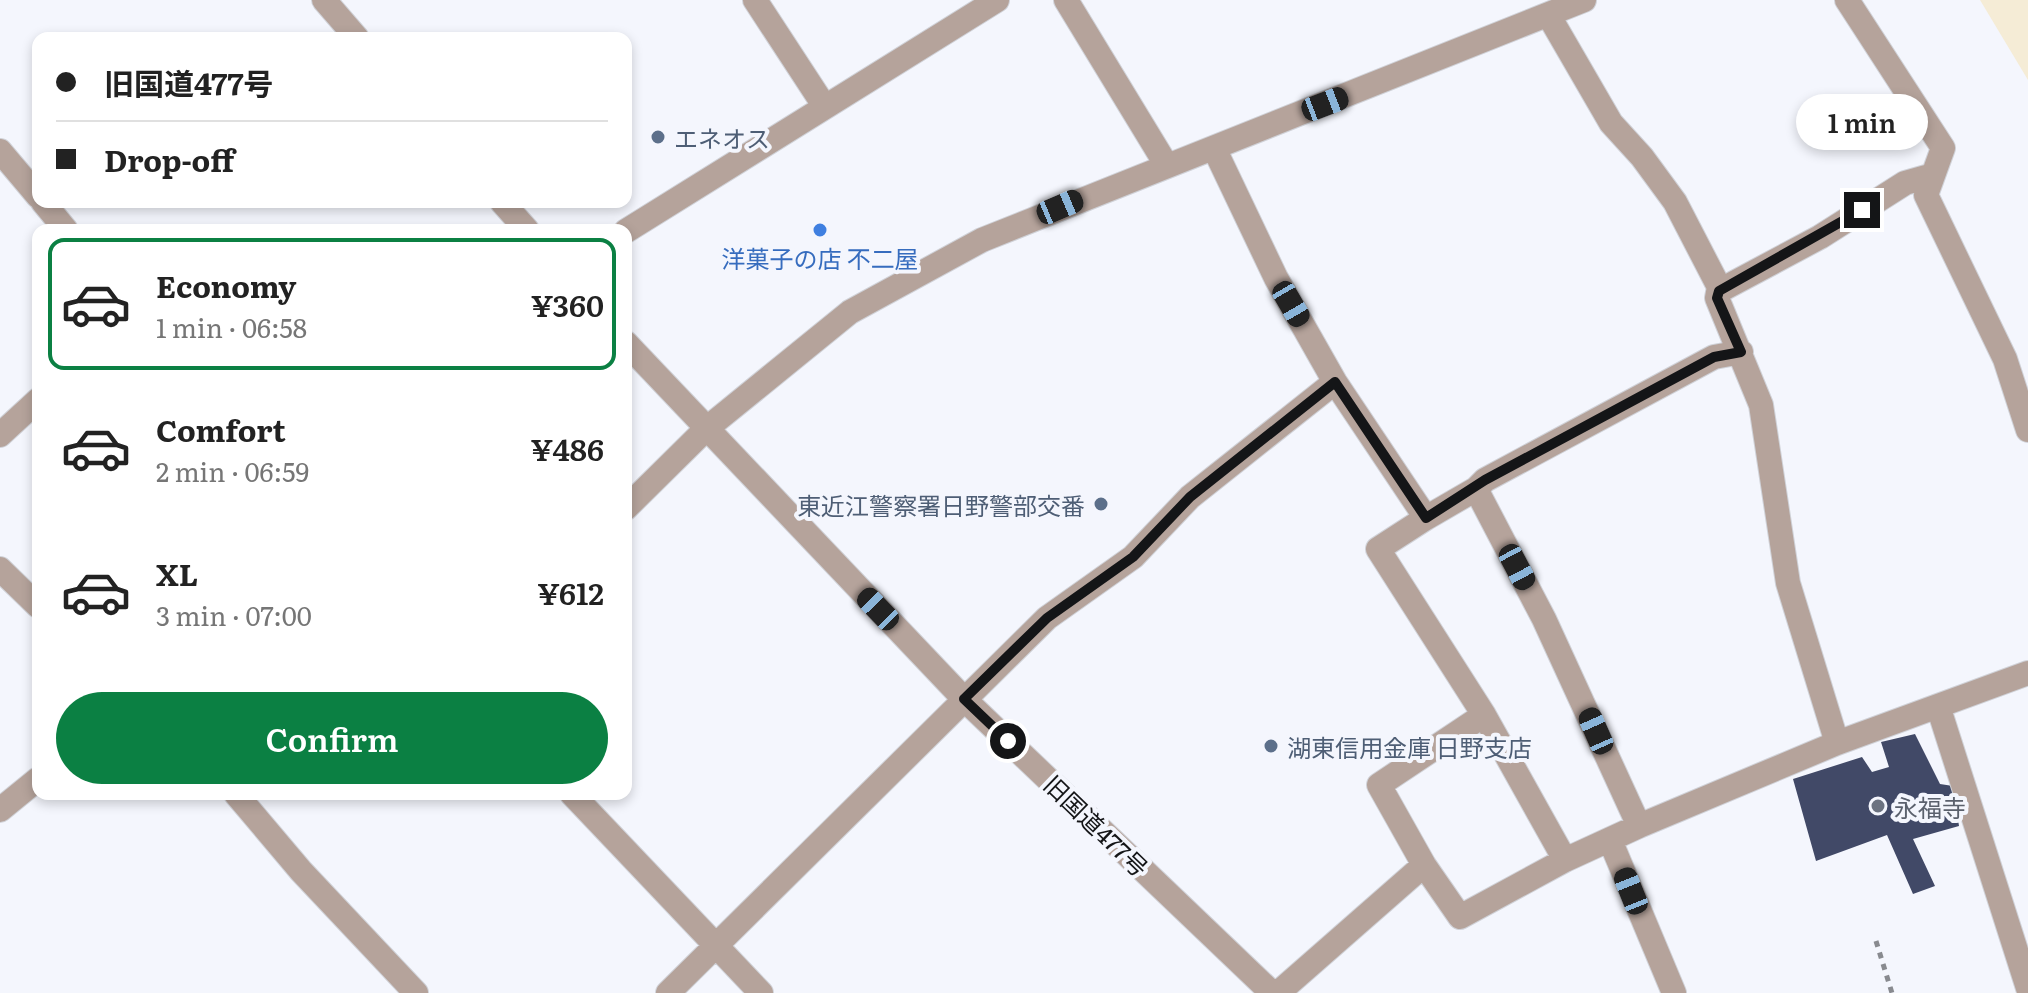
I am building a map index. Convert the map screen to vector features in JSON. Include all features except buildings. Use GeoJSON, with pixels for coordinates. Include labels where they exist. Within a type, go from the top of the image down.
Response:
{"type":"FeatureCollection","features":[{"type":"Feature","properties":{"kind":"street"},"geometry":{"type":"LineString","coordinates":[[324,0],[352,32]]}},
{"type":"Feature","properties":{"kind":"street"},"geometry":{"type":"LineString","coordinates":[[755,0],[825,107]]}},
{"type":"Feature","properties":{"kind":"street"},"geometry":{"type":"LineString","coordinates":[[632,227],[997,0]]}},
{"type":"Feature","properties":{"kind":"street"},"geometry":{"type":"LineString","coordinates":[[1066,0],[1167,166]]}},
{"type":"Feature","properties":{"kind":"street"},"geometry":{"type":"LineString","coordinates":[[632,502],[706,429],[850,312],[982,240],[1584,0]]}},
{"type":"Feature","properties":{"kind":"street"},"geometry":{"type":"LineString","coordinates":[[1847,0],[1943,148],[1926,195],[2005,359],[2028,430]]}},
{"type":"Feature","properties":{"kind":"street"},"geometry":{"type":"LineString","coordinates":[[1549,16],[1611,123],[1642,157],[1675,202],[1699,243],[1719,291],[1717,298],[1761,405],[1788,583],[1837,743]]}},
{"type":"Feature","properties":{"kind":"street"},"geometry":{"type":"LineString","coordinates":[[1214,148],[1276,278],[1335,382],[1426,518]]}},
{"type":"Feature","properties":{"kind":"street"},"geometry":{"type":"LineString","coordinates":[[0,151],[32,189]]}},
{"type":"Feature","properties":{"kind":"street"},"geometry":{"type":"LineString","coordinates":[[1719,291],[1820,237],[1905,183],[1933,175]]}},
{"type":"Feature","properties":{"kind":"street"},"geometry":{"type":"LineString","coordinates":[[48,208],[61,224]]}},
{"type":"Feature","properties":{"kind":"street"},"geometry":{"type":"LineString","coordinates":[[507,208],[522,224]]}},
{"type":"Feature","properties":{"kind":"street","name":"旧国道477号"},"geometry":{"type":"LineString","coordinates":[[632,349],[964,699],[1272,993]]}},
{"type":"Feature","properties":{"kind":"street"},"geometry":{"type":"LineString","coordinates":[[1565,860],[1484,715],[1378,549],[1476,489],[1485,480],[1714,357],[1741,352]]}},
{"type":"Feature","properties":{"kind":"street"},"geometry":{"type":"LineString","coordinates":[[668,993],[1047,618],[1133,557],[1190,497],[1335,382]]}},
{"type":"Feature","properties":{"kind":"street"},"geometry":{"type":"LineString","coordinates":[[0,435],[32,406]]}},
{"type":"Feature","properties":{"kind":"street"},"geometry":{"type":"LineString","coordinates":[[1476,489],[1544,619],[1639,826]]}},
{"type":"Feature","properties":{"kind":"street"},"geometry":{"type":"LineString","coordinates":[[0,569],[32,600]]}},
{"type":"Feature","properties":{"kind":"street"},"geometry":{"type":"LineString","coordinates":[[1484,715],[1379,785],[1424,865],[1460,917],[1565,860],[1639,826],[1837,743],[2028,673]]}},
{"type":"Feature","properties":{"kind":"street"},"geometry":{"type":"LineString","coordinates":[[1938,706],[2028,988]]}},
{"type":"Feature","properties":{"kind":"street"},"geometry":{"type":"LineString","coordinates":[[0,810],[32,784]]}},
{"type":"Feature","properties":{"kind":"street"},"geometry":{"type":"LineString","coordinates":[[241,800],[301,871],[416,993]]}},
{"type":"Feature","properties":{"kind":"street"},"geometry":{"type":"LineString","coordinates":[[578,800],[761,993]]}},
{"type":"Feature","properties":{"kind":"street"},"geometry":{"type":"LineString","coordinates":[[1610,840],[1674,993]]}},
{"type":"Feature","properties":{"kind":"street"},"geometry":{"type":"LineString","coordinates":[[1278,993],[1424,865]]}},
{"type":"Feature","properties":{"kind":"path"},"geometry":{"type":"LineString","coordinates":[[1876,941],[1892,993]]}},
{"type":"Feature","properties":{"kind":"shaded area"},"geometry":{"type":"Polygon","coordinates":[[[1980,0],[2028,0],[2028,80],[1980,0]]]}},
{"type":"Feature","properties":{"kind":"place","name":"エネオス"},"geometry":{"type":"Point","coordinates":[658,137]}},
{"type":"Feature","properties":{"kind":"place","name":"洋菓子の店 不二屋"},"geometry":{"type":"Point","coordinates":[820,230]}},
{"type":"Feature","properties":{"kind":"place","name":"東近江警察署日野警部交番"},"geometry":{"type":"Point","coordinates":[1101,504]}},
{"type":"Feature","properties":{"kind":"place","name":"湖東信用金庫 日野支店"},"geometry":{"type":"Point","coordinates":[1271,746]}},
{"type":"Feature","properties":{"kind":"place","name":"永福寺"},"geometry":{"type":"Point","coordinates":[1878,806]}},
{"type":"Feature","properties":{"kind":"route"},"geometry":{"type":"LineString","coordinates":[[1008,741],[964,699],[1047,618],[1133,557],[1190,497],[1335,382],[1426,518],[1476,489],[1485,480],[1714,357],[1741,352],[1717,298],[1719,291],[1820,237],[1862,210]]}}]}
